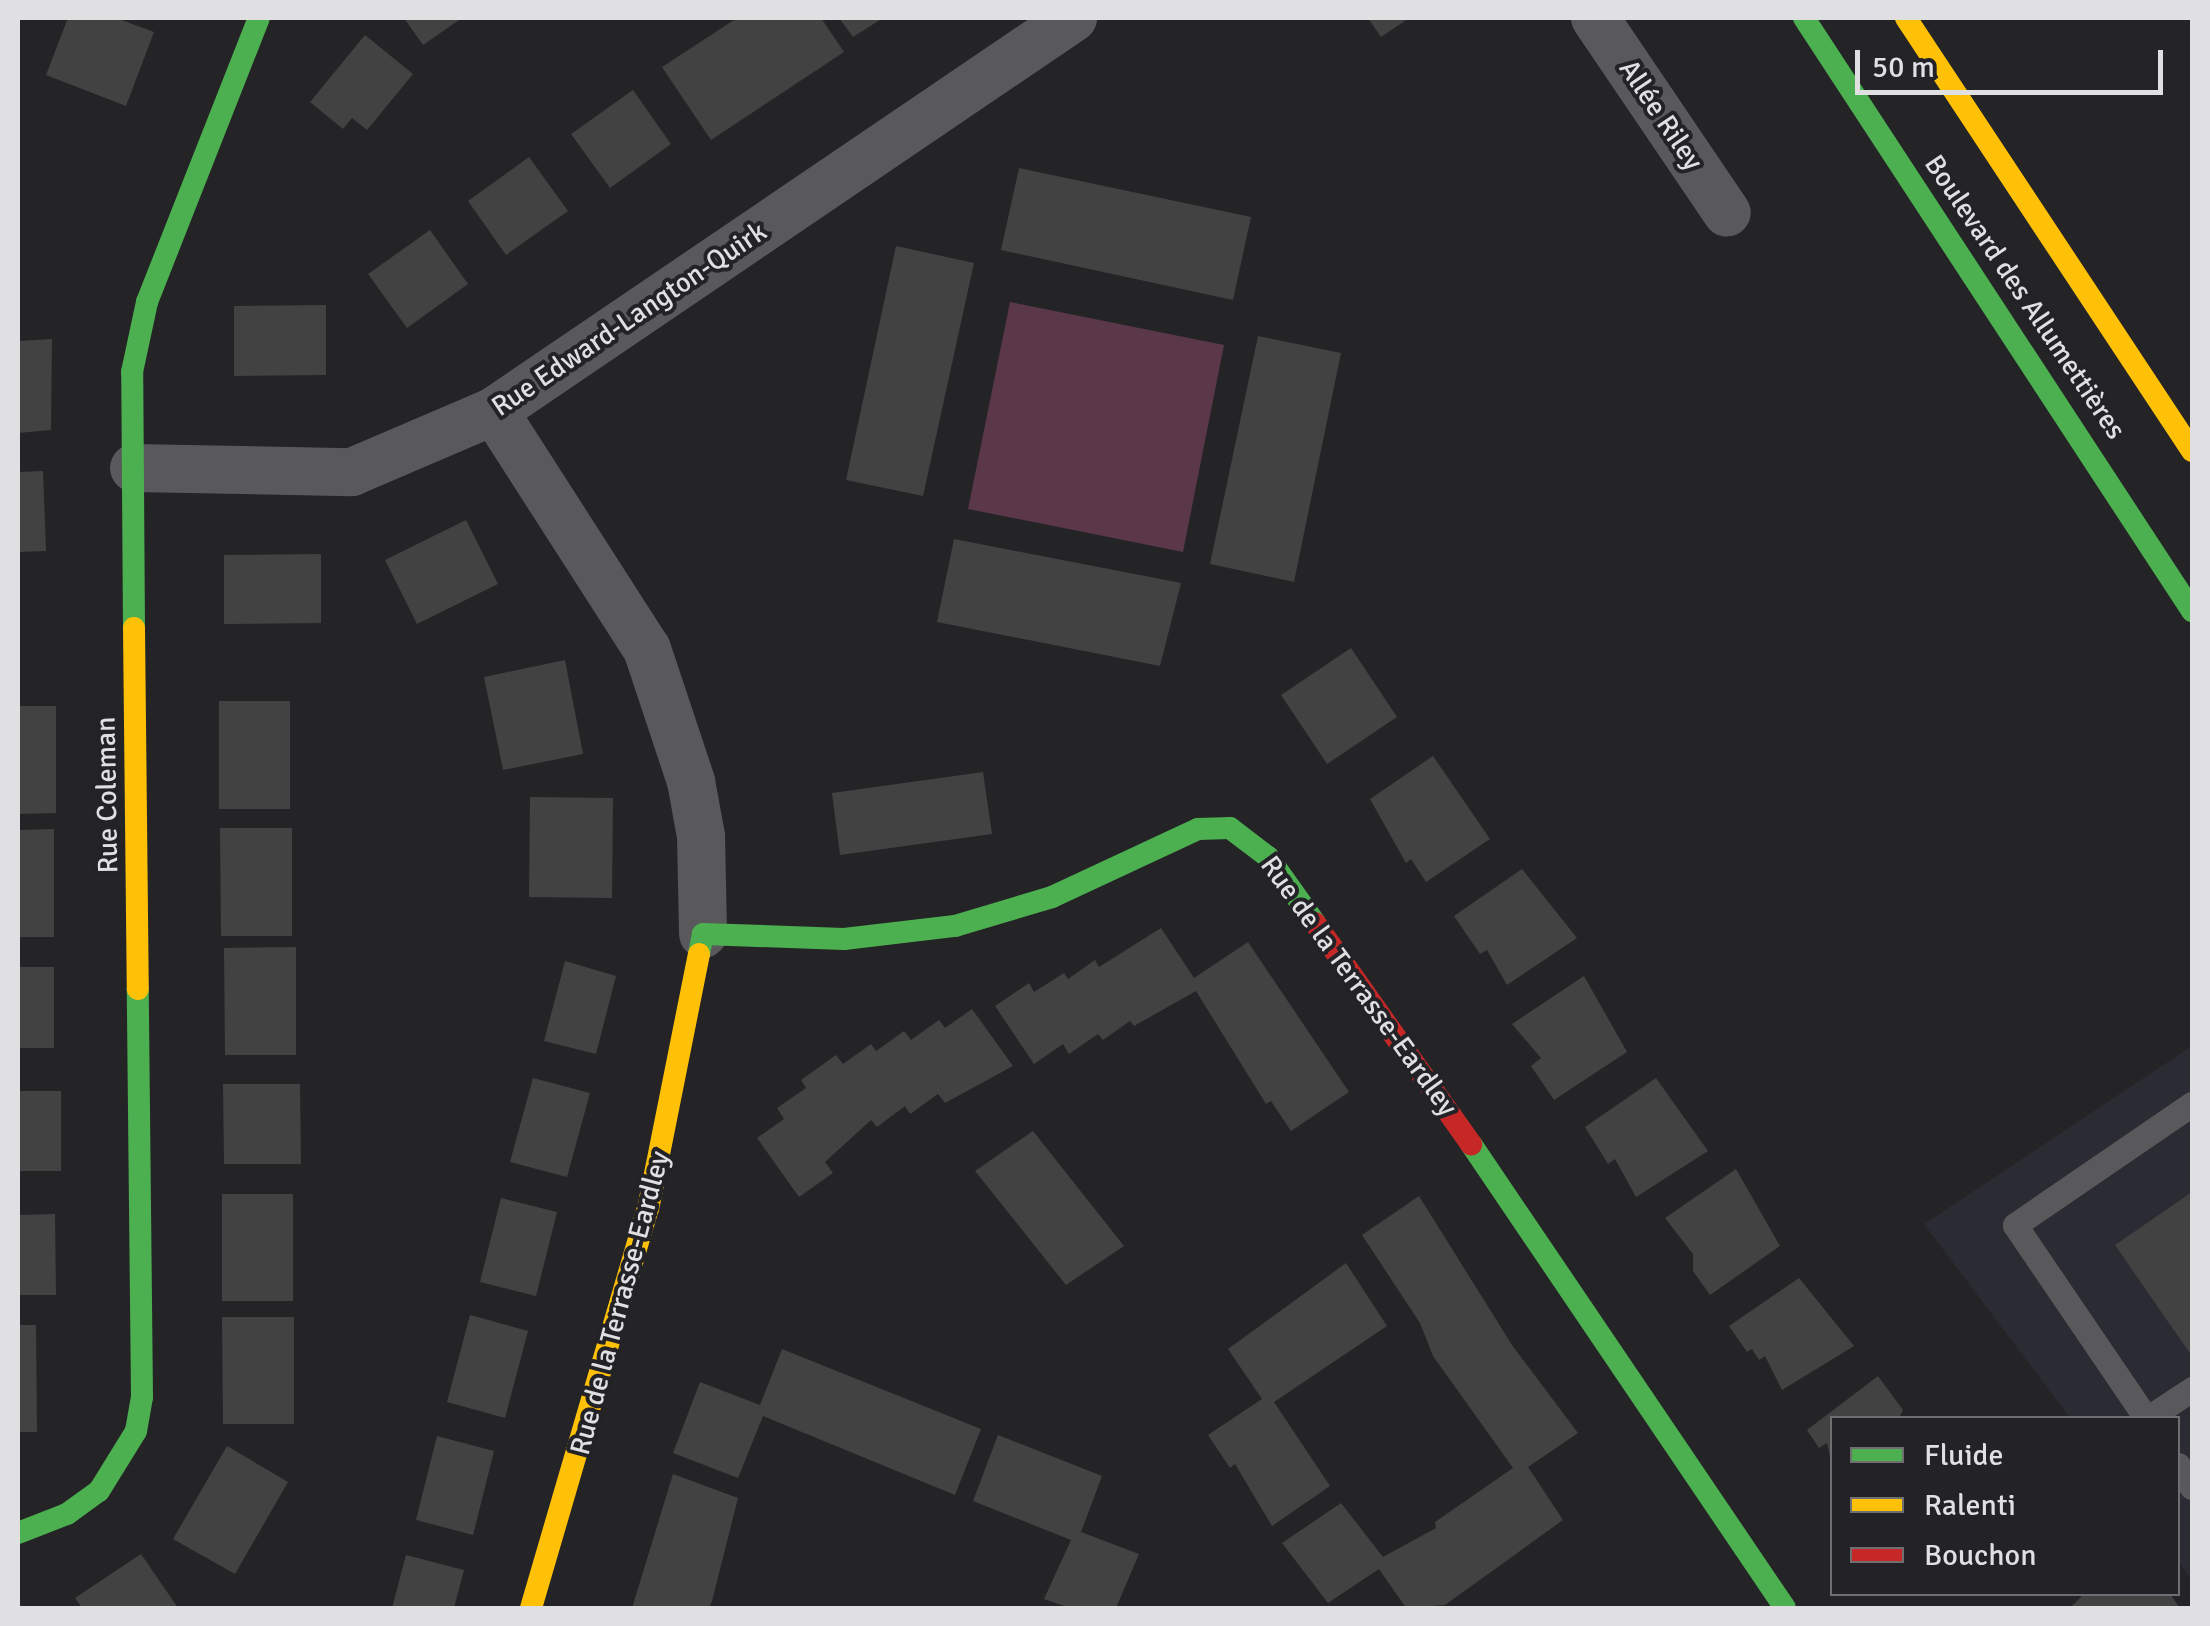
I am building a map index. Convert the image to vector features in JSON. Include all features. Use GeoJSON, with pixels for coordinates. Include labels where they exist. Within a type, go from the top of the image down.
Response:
{"type":"FeatureCollection","features":[{"type":"Feature","properties":{"kind":"main road","name":"Rue Coleman"},"geometry":{"type":"LineString","coordinates":[[18,1533],[67,1514],[100,1492],[136,1431],[142,1396],[136,340],[259,18]]}},
{"type":"Feature","properties":{"kind":"main road","name":"Boulevard des Allumettières"},"geometry":{"type":"LineString","coordinates":[[1804,18],[2192,611]]}},
{"type":"Feature","properties":{"kind":"main road","name":"Boulevard des Allumettières"},"geometry":{"type":"LineString","coordinates":[[1906,18],[2192,452]]}},
{"type":"Feature","properties":{"kind":"main road","name":"Rue de la Terrasse-Eardley"},"geometry":{"type":"LineString","coordinates":[[531,1608],[652,1192],[703,934],[844,939],[955,926],[1052,897],[1198,829],[1230,828],[1252,840],[1442,1100],[1785,1608]]}},
{"type":"Feature","properties":{"kind":"street","name":"Rue Edward-Langton-Quirk"},"geometry":{"type":"LineString","coordinates":[[134,468],[352,472],[494,411],[1074,18]]}},
{"type":"Feature","properties":{"kind":"street","name":"Allée Riley"},"geometry":{"type":"LineString","coordinates":[[1596,18],[1727,213]]}},
{"type":"Feature","properties":{"kind":"street","name":"Rue de la Terrasse-Eardley"},"geometry":{"type":"LineString","coordinates":[[494,411],[647,649],[691,781],[701,836],[703,934]]}},
{"type":"Feature","properties":{"kind":"lane"},"geometry":{"type":"LineString","coordinates":[[2146,1416],[2015,1225],[2192,1104]]}},
{"type":"Feature","properties":{"kind":"lane"},"geometry":{"type":"LineString","coordinates":[[2152,1416],[2188,1402]]}},
{"type":"Feature","properties":{"kind":"shaded area"},"geometry":{"type":"Polygon","coordinates":[[[1010,302],[1224,345],[1183,552],[968,509],[1010,302]]]}},
{"type":"Feature","properties":{"kind":"shaded area"},"geometry":{"type":"Polygon","coordinates":[[[2192,1046],[2192,1581],[2180,1564],[2180,1416],[2068,1416],[1924,1224],[2192,1046]]]}},
{"type":"Feature","properties":{"kind":"building"},"geometry":{"type":"Polygon","coordinates":[[[68,18],[116,18],[154,32],[126,106],[46,75],[68,18]]]}},
{"type":"Feature","properties":{"kind":"building"},"geometry":{"type":"Polygon","coordinates":[[[404,18],[462,18],[423,45],[404,18]]]}},
{"type":"Feature","properties":{"kind":"building"},"geometry":{"type":"Polygon","coordinates":[[[737,18],[821,18],[844,52],[711,140],[662,67],[737,18]]]}},
{"type":"Feature","properties":{"kind":"building"},"geometry":{"type":"Polygon","coordinates":[[[839,18],[883,18],[853,37],[839,18]]]}},
{"type":"Feature","properties":{"kind":"building"},"geometry":{"type":"Polygon","coordinates":[[[1368,18],[1409,18],[1381,37],[1368,18]]]}},
{"type":"Feature","properties":{"kind":"building"},"geometry":{"type":"Polygon","coordinates":[[[365,35],[413,74],[367,130],[352,118],[343,129],[310,102],[365,35]]]}},
{"type":"Feature","properties":{"kind":"building"},"geometry":{"type":"Polygon","coordinates":[[[633,90],[671,144],[610,188],[571,134],[633,90]]]}},
{"type":"Feature","properties":{"kind":"building"},"geometry":{"type":"Polygon","coordinates":[[[529,157],[568,211],[506,255],[468,201],[529,157]]]}},
{"type":"Feature","properties":{"kind":"building"},"geometry":{"type":"Polygon","coordinates":[[[1019,168],[1251,217],[1233,300],[1001,250],[1019,168]]]}},
{"type":"Feature","properties":{"kind":"building"},"geometry":{"type":"Polygon","coordinates":[[[430,230],[468,284],[407,328],[368,274],[430,230]]]}},
{"type":"Feature","properties":{"kind":"building"},"geometry":{"type":"Polygon","coordinates":[[[896,246],[974,263],[923,496],[846,480],[896,246]]]}},
{"type":"Feature","properties":{"kind":"building"},"geometry":{"type":"Polygon","coordinates":[[[326,305],[326,375],[234,376],[234,306],[326,305]]]}},
{"type":"Feature","properties":{"kind":"building"},"geometry":{"type":"Polygon","coordinates":[[[1258,336],[1341,353],[1294,582],[1210,564],[1258,336]]]}},
{"type":"Feature","properties":{"kind":"building"},"geometry":{"type":"Polygon","coordinates":[[[52,339],[51,430],[18,433],[18,341],[52,339]]]}},
{"type":"Feature","properties":{"kind":"building"},"geometry":{"type":"Polygon","coordinates":[[[43,471],[46,551],[18,552],[18,472],[43,471]]]}},
{"type":"Feature","properties":{"kind":"building"},"geometry":{"type":"Polygon","coordinates":[[[466,520],[498,584],[417,624],[385,560],[466,520]]]}},
{"type":"Feature","properties":{"kind":"building"},"geometry":{"type":"Polygon","coordinates":[[[954,539],[1181,583],[1160,666],[937,622],[954,539]]]}},
{"type":"Feature","properties":{"kind":"building"},"geometry":{"type":"Polygon","coordinates":[[[321,554],[321,623],[224,624],[224,555],[321,554]]]}},
{"type":"Feature","properties":{"kind":"building"},"geometry":{"type":"Polygon","coordinates":[[[1351,648],[1397,717],[1327,764],[1281,695],[1351,648]]]}},
{"type":"Feature","properties":{"kind":"building"},"geometry":{"type":"Polygon","coordinates":[[[565,660],[583,754],[503,770],[484,677],[565,660]]]}},
{"type":"Feature","properties":{"kind":"building"},"geometry":{"type":"Polygon","coordinates":[[[219,701],[290,701],[290,809],[219,809],[219,701]]]}},
{"type":"Feature","properties":{"kind":"building"},"geometry":{"type":"Polygon","coordinates":[[[18,706],[56,706],[56,813],[18,814],[18,706]]]}},
{"type":"Feature","properties":{"kind":"building"},"geometry":{"type":"Polygon","coordinates":[[[1433,756],[1490,839],[1426,882],[1411,859],[1406,863],[1370,799],[1433,756]]]}},
{"type":"Feature","properties":{"kind":"building"},"geometry":{"type":"Polygon","coordinates":[[[983,772],[992,834],[840,855],[832,793],[983,772]]]}},
{"type":"Feature","properties":{"kind":"building"},"geometry":{"type":"Polygon","coordinates":[[[530,797],[613,798],[612,898],[529,897],[530,797]]]}},
{"type":"Feature","properties":{"kind":"building"},"geometry":{"type":"Polygon","coordinates":[[[220,828],[292,828],[292,936],[221,936],[220,828]]]}},
{"type":"Feature","properties":{"kind":"building"},"geometry":{"type":"Polygon","coordinates":[[[54,829],[54,937],[18,937],[18,830],[54,829]]]}},
{"type":"Feature","properties":{"kind":"building"},"geometry":{"type":"Polygon","coordinates":[[[1522,869],[1577,938],[1507,985],[1487,950],[1480,954],[1454,916],[1522,869]]]}},
{"type":"Feature","properties":{"kind":"building"},"geometry":{"type":"Polygon","coordinates":[[[1161,928],[1194,978],[1248,942],[1349,1092],[1291,1131],[1271,1101],[1266,1104],[1196,991],[1134,1026],[1130,1021],[1103,1040],[1098,1034],[1069,1054],[1063,1044],[1034,1064],[995,1006],[1029,983],[1034,992],[1064,973],[1068,979],[1095,960],[1099,967],[1161,928]]]}},
{"type":"Feature","properties":{"kind":"building"},"geometry":{"type":"Polygon","coordinates":[[[296,947],[296,1055],[225,1055],[224,948],[296,947]]]}},
{"type":"Feature","properties":{"kind":"building"},"geometry":{"type":"Polygon","coordinates":[[[565,961],[616,976],[596,1054],[544,1041],[565,961]]]}},
{"type":"Feature","properties":{"kind":"building"},"geometry":{"type":"Polygon","coordinates":[[[18,967],[54,967],[54,1048],[18,1048],[18,967]]]}},
{"type":"Feature","properties":{"kind":"building"},"geometry":{"type":"Polygon","coordinates":[[[1584,976],[1627,1052],[1554,1100],[1531,1066],[1541,1058],[1512,1024],[1584,976]]]}},
{"type":"Feature","properties":{"kind":"building"},"geometry":{"type":"Polygon","coordinates":[[[972,1009],[1013,1066],[945,1103],[938,1094],[910,1114],[905,1106],[877,1127],[871,1120],[825,1162],[833,1173],[799,1197],[757,1138],[784,1119],[777,1108],[806,1088],[801,1080],[836,1055],[843,1064],[871,1044],[876,1051],[904,1031],[911,1040],[939,1020],[945,1028],[972,1009]]]}},
{"type":"Feature","properties":{"kind":"building"},"geometry":{"type":"Polygon","coordinates":[[[533,1078],[590,1093],[567,1177],[510,1162],[533,1078]]]}},
{"type":"Feature","properties":{"kind":"building"},"geometry":{"type":"Polygon","coordinates":[[[1656,1078],[1708,1151],[1636,1197],[1615,1159],[1608,1164],[1585,1127],[1656,1078]]]}},
{"type":"Feature","properties":{"kind":"building"},"geometry":{"type":"Polygon","coordinates":[[[223,1084],[300,1084],[301,1164],[224,1164],[223,1084]]]}},
{"type":"Feature","properties":{"kind":"building"},"geometry":{"type":"Polygon","coordinates":[[[18,1091],[61,1091],[61,1171],[18,1171],[18,1091]]]}},
{"type":"Feature","properties":{"kind":"building"},"geometry":{"type":"Polygon","coordinates":[[[1033,1131],[1124,1246],[1066,1285],[975,1171],[1033,1131]]]}},
{"type":"Feature","properties":{"kind":"building"},"geometry":{"type":"Polygon","coordinates":[[[1736,1169],[1780,1246],[1710,1295],[1693,1271],[1693,1254],[1665,1218],[1736,1169]]]}},
{"type":"Feature","properties":{"kind":"building"},"geometry":{"type":"Polygon","coordinates":[[[2192,1192],[2192,1350],[2189,1352],[2115,1245],[2192,1192]]]}},
{"type":"Feature","properties":{"kind":"building"},"geometry":{"type":"Polygon","coordinates":[[[222,1194],[293,1194],[293,1301],[222,1301],[222,1194]]]}},
{"type":"Feature","properties":{"kind":"building"},"geometry":{"type":"Polygon","coordinates":[[[1419,1196],[1512,1345],[1578,1433],[1528,1467],[1563,1520],[1445,1605],[1406,1608],[1379,1569],[1328,1603],[1282,1543],[1341,1503],[1383,1557],[1436,1528],[1435,1522],[1513,1468],[1433,1356],[1420,1323],[1362,1235],[1419,1196]]]}},
{"type":"Feature","properties":{"kind":"building"},"geometry":{"type":"Polygon","coordinates":[[[501,1198],[557,1212],[536,1296],[480,1282],[501,1198]]]}},
{"type":"Feature","properties":{"kind":"building"},"geometry":{"type":"Polygon","coordinates":[[[55,1214],[56,1295],[18,1295],[18,1215],[55,1214]]]}},
{"type":"Feature","properties":{"kind":"building"},"geometry":{"type":"Polygon","coordinates":[[[1346,1263],[1387,1326],[1274,1402],[1330,1486],[1272,1526],[1235,1464],[1230,1468],[1208,1435],[1262,1399],[1228,1349],[1346,1263]]]}},
{"type":"Feature","properties":{"kind":"building"},"geometry":{"type":"Polygon","coordinates":[[[1799,1278],[1854,1346],[1782,1390],[1765,1356],[1759,1360],[1752,1349],[1747,1352],[1729,1326],[1799,1278]]]}},
{"type":"Feature","properties":{"kind":"building"},"geometry":{"type":"Polygon","coordinates":[[[470,1315],[528,1331],[505,1418],[447,1402],[470,1315]]]}},
{"type":"Feature","properties":{"kind":"building"},"geometry":{"type":"Polygon","coordinates":[[[222,1317],[294,1317],[294,1424],[223,1424],[222,1317]]]}},
{"type":"Feature","properties":{"kind":"building"},"geometry":{"type":"Polygon","coordinates":[[[18,1325],[36,1325],[37,1432],[18,1432],[18,1325]]]}},
{"type":"Feature","properties":{"kind":"building"},"geometry":{"type":"Polygon","coordinates":[[[782,1349],[981,1429],[955,1495],[763,1416],[738,1478],[673,1453],[700,1382],[760,1405],[782,1349]]]}},
{"type":"Feature","properties":{"kind":"building"},"geometry":{"type":"Polygon","coordinates":[[[1878,1376],[1903,1410],[1900,1416],[1830,1416],[1830,1456],[1827,1443],[1819,1448],[1807,1430],[1878,1376]]]}},
{"type":"Feature","properties":{"kind":"building"},"geometry":{"type":"Polygon","coordinates":[[[998,1435],[1102,1476],[1081,1532],[1139,1554],[1116,1608],[1070,1608],[1044,1599],[1071,1540],[973,1501],[998,1435]]]}},
{"type":"Feature","properties":{"kind":"building"},"geometry":{"type":"Polygon","coordinates":[[[437,1436],[494,1451],[473,1535],[416,1520],[437,1436]]]}},
{"type":"Feature","properties":{"kind":"building"},"geometry":{"type":"Polygon","coordinates":[[[227,1446],[288,1482],[235,1574],[173,1539],[227,1446]]]}},
{"type":"Feature","properties":{"kind":"building"},"geometry":{"type":"Polygon","coordinates":[[[673,1474],[738,1498],[712,1601],[709,1608],[632,1608],[673,1474]]]}},
{"type":"Feature","properties":{"kind":"building"},"geometry":{"type":"Polygon","coordinates":[[[141,1554],[178,1608],[82,1608],[75,1598],[141,1554]]]}},
{"type":"Feature","properties":{"kind":"building"},"geometry":{"type":"Polygon","coordinates":[[[406,1555],[464,1570],[454,1608],[392,1608],[406,1555]]]}},
{"type":"Feature","properties":{"kind":"building"},"geometry":{"type":"Polygon","coordinates":[[[2082,1596],[2171,1596],[2180,1608],[2070,1608],[2082,1596]]]}},
{"type":"Feature","properties":{"kind":"traffic: fast"},"geometry":{"type":"LineString","coordinates":[[134,628],[132,372],[147,302],[259,18]]}},
{"type":"Feature","properties":{"kind":"traffic: fast"},"geometry":{"type":"LineString","coordinates":[[1804,18],[2192,611]]}},
{"type":"Feature","properties":{"kind":"traffic: fast"},"geometry":{"type":"LineString","coordinates":[[699,954],[703,934],[844,939],[955,926],[1052,897],[1198,829],[1230,828],[1268,857],[1315,923]]}},
{"type":"Feature","properties":{"kind":"traffic: fast"},"geometry":{"type":"LineString","coordinates":[[18,1533],[67,1514],[99,1491],[136,1431],[142,1397],[138,989]]}},
{"type":"Feature","properties":{"kind":"traffic: fast"},"geometry":{"type":"LineString","coordinates":[[1471,1144],[1785,1608]]}},
{"type":"Feature","properties":{"kind":"traffic: slow"},"geometry":{"type":"LineString","coordinates":[[1906,18],[2192,451]]}},
{"type":"Feature","properties":{"kind":"traffic: slow"},"geometry":{"type":"LineString","coordinates":[[134,628],[138,989]]}},
{"type":"Feature","properties":{"kind":"traffic: slow"},"geometry":{"type":"LineString","coordinates":[[531,1608],[648,1209],[699,954]]}},
{"type":"Feature","properties":{"kind":"traffic: jam"},"geometry":{"type":"LineString","coordinates":[[1315,923],[1471,1144]]}}]}
